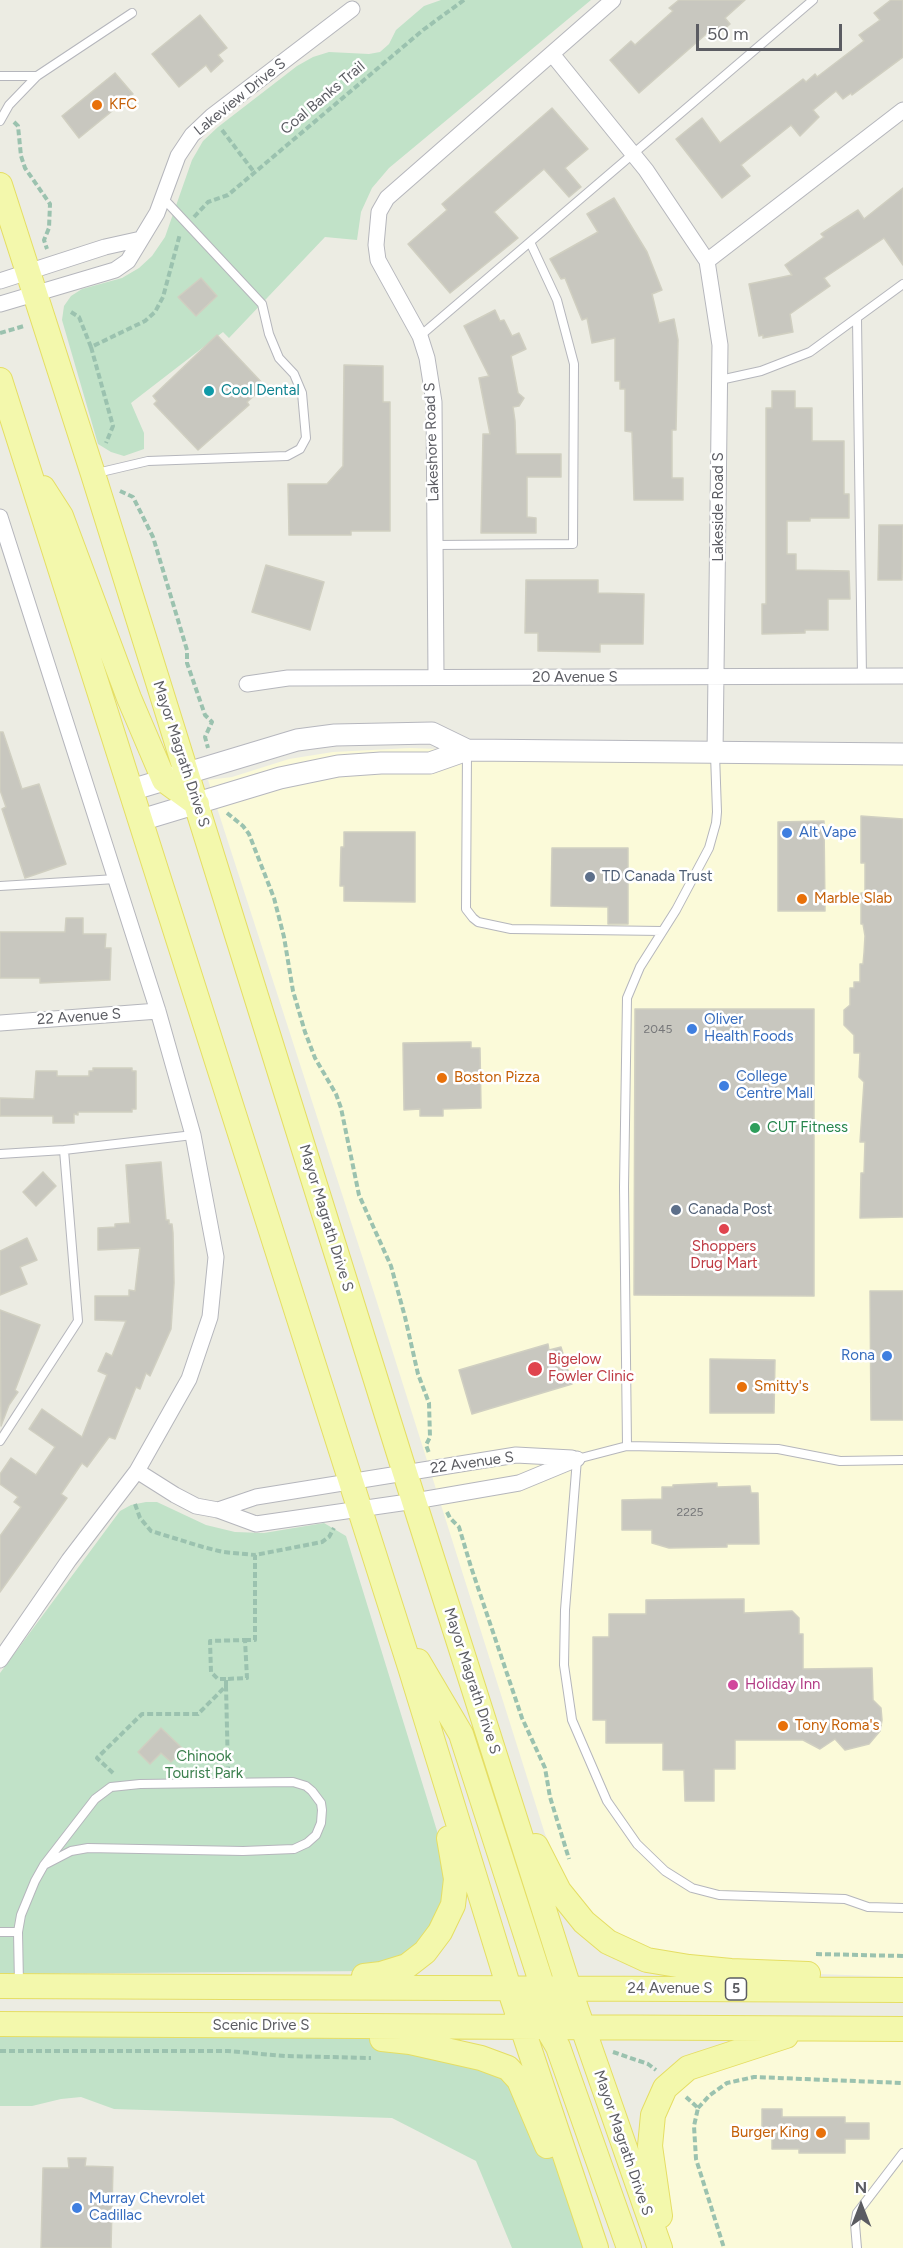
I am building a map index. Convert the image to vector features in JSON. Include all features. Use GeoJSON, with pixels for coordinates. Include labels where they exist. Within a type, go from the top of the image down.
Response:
{"type":"FeatureCollection","features":[{"type":"Feature","properties":{"kind":"main road","name":"Mayor Magrath Drive S"},"geometry":{"type":"LineString","coordinates":[[0,184],[93,474],[175,776],[197,804],[568,1988],[660,2248]]}},
{"type":"Feature","properties":{"kind":"main road"},"geometry":{"type":"LineString","coordinates":[[0,380],[410,1667],[509,1988],[594,2248]]}},
{"type":"Feature","properties":{"kind":"main road"},"geometry":{"type":"LineString","coordinates":[[24,458],[61,516],[129,698],[175,776]]}},
{"type":"Feature","properties":{"kind":"main road"},"geometry":{"type":"LineString","coordinates":[[395,1623],[461,1734],[543,1988],[562,2015],[583,2027]]}},
{"type":"Feature","properties":{"kind":"main road"},"geometry":{"type":"LineString","coordinates":[[467,1664],[539,1852],[559,1891],[584,1922],[608,1942],[648,1960],[689,1967],[731,1971],[903,1977]]}},
{"type":"Feature","properties":{"kind":"main road"},"geometry":{"type":"LineString","coordinates":[[281,1986],[381,1974],[406,1966],[425,1952],[440,1932],[453,1905],[456,1879],[453,1853],[416,1718],[410,1667]]}},
{"type":"Feature","properties":{"kind":"main road"},"geometry":{"type":"LineString","coordinates":[[9,1986],[509,1988],[530,1999],[558,2048],[629,2248]]}},
{"type":"Feature","properties":{"kind":"main road","name":"24 Avenue S"},"geometry":{"type":"LineString","coordinates":[[509,1988],[903,1990]]}},
{"type":"Feature","properties":{"kind":"main road","name":"Scenic Drive S"},"geometry":{"type":"LineString","coordinates":[[0,2024],[522,2027]]}},
{"type":"Feature","properties":{"kind":"main road"},"geometry":{"type":"LineString","coordinates":[[186,2026],[318,2038],[383,2039],[410,2042],[481,2058],[508,2068],[519,2080],[594,2248]]}},
{"type":"Feature","properties":{"kind":"main road"},"geometry":{"type":"LineString","coordinates":[[522,2027],[903,2029]]}},
{"type":"Feature","properties":{"kind":"main road"},"geometry":{"type":"LineString","coordinates":[[665,2248],[650,2146],[653,2115],[665,2088],[687,2068],[809,2029]]}},
{"type":"Feature","properties":{"kind":"street","name":"Lakeshore Road S"},"geometry":{"type":"LineString","coordinates":[[436,678],[434,402],[427,358],[420,336],[378,260],[376,245],[379,212],[387,198],[613,0]]}},
{"type":"Feature","properties":{"kind":"street","name":"Lakeview Drive S"},"geometry":{"type":"LineString","coordinates":[[32,283],[115,270],[128,261],[150,228],[178,156],[192,135],[212,116],[352,4]]}},
{"type":"Feature","properties":{"kind":"street","name":"Lakeside Road S"},"geometry":{"type":"LineString","coordinates":[[552,54],[633,154],[707,261],[720,345],[715,754]]}},
{"type":"Feature","properties":{"kind":"street"},"geometry":{"type":"LineString","coordinates":[[707,261],[903,111]]}},
{"type":"Feature","properties":{"kind":"street"},"geometry":{"type":"LineString","coordinates":[[0,304],[32,283],[105,247],[141,239]]}},
{"type":"Feature","properties":{"kind":"street"},"geometry":{"type":"LineString","coordinates":[[0,281],[32,283]]}},
{"type":"Feature","properties":{"kind":"street"},"geometry":{"type":"LineString","coordinates":[[0,517],[158,1011],[193,1135],[216,1257],[210,1317],[189,1379],[137,1471],[69,1560],[0,1660]]}},
{"type":"Feature","properties":{"kind":"street","name":"20 Avenue S"},"geometry":{"type":"LineString","coordinates":[[247,684],[288,678],[903,676]]}},
{"type":"Feature","properties":{"kind":"street"},"geometry":{"type":"LineString","coordinates":[[132,790],[297,740],[335,735],[432,733],[467,750]]}},
{"type":"Feature","properties":{"kind":"street"},"geometry":{"type":"LineString","coordinates":[[141,820],[280,778],[338,766],[430,763],[467,750],[903,754]]}},
{"type":"Feature","properties":{"kind":"street","name":"22 Avenue S"},"geometry":{"type":"LineString","coordinates":[[0,1023],[158,1011]]}},
{"type":"Feature","properties":{"kind":"street","name":"22 Avenue S"},"geometry":{"type":"LineString","coordinates":[[218,1510],[255,1497],[516,1455],[577,1459]]}},
{"type":"Feature","properties":{"kind":"street","name":"22 Avenue S"},"geometry":{"type":"LineString","coordinates":[[137,1471],[175,1496],[196,1506],[218,1510],[256,1524],[519,1483],[577,1459]]}},
{"type":"Feature","properties":{"kind":"lane"},"geometry":{"type":"LineString","coordinates":[[420,336],[813,0]]}},
{"type":"Feature","properties":{"kind":"lane"},"geometry":{"type":"LineString","coordinates":[[0,122],[9,105],[37,76],[132,13]]}},
{"type":"Feature","properties":{"kind":"lane"},"geometry":{"type":"LineString","coordinates":[[0,76],[37,76]]}},
{"type":"Feature","properties":{"kind":"lane"},"geometry":{"type":"LineString","coordinates":[[93,474],[148,461],[205,458],[265,459],[287,456],[300,449],[306,438],[302,393],[294,374],[279,358],[269,334],[262,304],[163,198]]}},
{"type":"Feature","properties":{"kind":"lane"},"geometry":{"type":"LineString","coordinates":[[435,544],[573,544],[574,364],[557,300],[530,242]]}},
{"type":"Feature","properties":{"kind":"lane"},"geometry":{"type":"LineString","coordinates":[[720,380],[761,372],[810,352],[903,284]]}},
{"type":"Feature","properties":{"kind":"lane"},"geometry":{"type":"LineString","coordinates":[[856,319],[862,676]]}},
{"type":"Feature","properties":{"kind":"lane"},"geometry":{"type":"LineString","coordinates":[[467,750],[466,909],[473,918],[478,922],[511,929],[662,931]]}},
{"type":"Feature","properties":{"kind":"lane"},"geometry":{"type":"LineString","coordinates":[[627,1446],[624,1187],[625,1013],[627,998],[640,967],[704,859],[713,836],[717,812],[715,754]]}},
{"type":"Feature","properties":{"kind":"lane"},"geometry":{"type":"LineString","coordinates":[[0,886],[116,879]]}},
{"type":"Feature","properties":{"kind":"lane"},"geometry":{"type":"LineString","coordinates":[[0,1154],[64,1150],[193,1135]]}},
{"type":"Feature","properties":{"kind":"lane"},"geometry":{"type":"LineString","coordinates":[[0,1441],[78,1320],[64,1150]]}},
{"type":"Feature","properties":{"kind":"lane"},"geometry":{"type":"LineString","coordinates":[[903,1460],[840,1461],[778,1449],[627,1446],[577,1459],[565,1610],[564,1665],[572,1720],[607,1801],[650,1859],[665,1871],[692,1888],[719,1895],[845,1899],[868,1907],[903,1908]]}},
{"type":"Feature","properties":{"kind":"lane"},"geometry":{"type":"LineString","coordinates":[[9,1986],[18,1932],[27,1899],[44,1865],[95,1799],[111,1787],[124,1784],[293,1782],[306,1786],[321,1803],[322,1817],[319,1830],[307,1844],[286,1851],[88,1848],[71,1851],[44,1865]]}},
{"type":"Feature","properties":{"kind":"lane"},"geometry":{"type":"LineString","coordinates":[[0,1932],[18,1932]]}},
{"type":"Feature","properties":{"kind":"lane"},"geometry":{"type":"LineString","coordinates":[[857,2248],[855,2224],[857,2213],[903,2153]]}},
{"type":"Feature","properties":{"kind":"path","name":"Coal Banks Trail"},"geometry":{"type":"LineString","coordinates":[[198,213],[208,202],[228,195],[423,30],[464,0]]}},
{"type":"Feature","properties":{"kind":"path"},"geometry":{"type":"LineString","coordinates":[[8,117],[18,126],[18,143],[25,168],[50,204],[49,228],[44,240]]}},
{"type":"Feature","properties":{"kind":"path"},"geometry":{"type":"LineString","coordinates":[[217,123],[254,172]]}},
{"type":"Feature","properties":{"kind":"path"},"geometry":{"type":"LineString","coordinates":[[91,347],[145,321],[154,312],[163,297],[178,237]]}},
{"type":"Feature","properties":{"kind":"path"},"geometry":{"type":"LineString","coordinates":[[71,312],[79,317],[91,347],[113,426],[104,445]]}},
{"type":"Feature","properties":{"kind":"path"},"geometry":{"type":"LineString","coordinates":[[115,489],[133,497],[153,537],[188,650],[187,663],[205,715],[212,722],[205,737]]}},
{"type":"Feature","properties":{"kind":"path"},"geometry":{"type":"LineString","coordinates":[[227,814],[243,826],[249,834],[274,898],[304,1032],[315,1058],[336,1094],[345,1123],[359,1195],[391,1266],[418,1374],[429,1404],[430,1437],[426,1445]]}},
{"type":"Feature","properties":{"kind":"path"},"geometry":{"type":"LineString","coordinates":[[135,1504],[140,1518],[151,1531],[202,1547],[240,1554],[255,1555],[322,1542],[329,1537],[334,1528]]}},
{"type":"Feature","properties":{"kind":"path"},"geometry":{"type":"LineString","coordinates":[[450,1518],[459,1527],[522,1718],[545,1768],[550,1797],[564,1848],[573,1868]]}},
{"type":"Feature","properties":{"kind":"path"},"geometry":{"type":"LineString","coordinates":[[245,1640],[247,1678],[218,1679],[211,1672],[210,1641],[245,1640],[255,1640],[255,1555]]}},
{"type":"Feature","properties":{"kind":"path"},"geometry":{"type":"LineString","coordinates":[[226,1678],[229,1782]]}},
{"type":"Feature","properties":{"kind":"path"},"geometry":{"type":"LineString","coordinates":[[124,1784],[97,1758],[142,1714],[198,1714],[226,1686]]}},
{"type":"Feature","properties":{"kind":"path"},"geometry":{"type":"LineString","coordinates":[[0,2051],[228,2051],[285,2056],[379,2058]]}},
{"type":"Feature","properties":{"kind":"path"},"geometry":{"type":"LineString","coordinates":[[611,2051],[648,2064],[660,2074]]}},
{"type":"Feature","properties":{"kind":"path"},"geometry":{"type":"LineString","coordinates":[[724,2248],[696,2160],[694,2126],[698,2109],[710,2095],[727,2083],[754,2077],[903,2083]]}},
{"type":"Feature","properties":{"kind":"path"},"geometry":{"type":"LineString","coordinates":[[681,2093],[698,2109]]}},
{"type":"Feature","properties":{"kind":"shaded area"},"geometry":{"type":"Polygon","coordinates":[[[410,748],[903,754],[903,1977],[731,1971],[689,1967],[584,1922],[545,1834],[376,1299],[208,780],[232,777],[289,759],[333,752],[410,748]]]}},
{"type":"Feature","properties":{"kind":"shaded area"},"geometry":{"type":"Polygon","coordinates":[[[809,2029],[903,2029],[903,2248],[666,2248],[652,2129],[688,2068],[809,2029]]]}},
{"type":"Feature","properties":{"kind":"green space"},"geometry":{"type":"Polygon","coordinates":[[[441,0],[591,0],[389,168],[372,188],[361,212],[357,240],[325,237],[229,338],[223,332],[131,403],[144,433],[144,449],[124,456],[111,452],[98,444],[62,320],[64,306],[71,296],[82,289],[122,278],[139,268],[152,256],[165,237],[192,160],[203,141],[218,127],[297,66],[313,57],[329,52],[369,54],[380,52],[389,44],[396,30],[424,6],[441,0]]]}},
{"type":"Feature","properties":{"kind":"green space","name":"Chinook Tourist Park"},"geometry":{"type":"Polygon","coordinates":[[[157,1502],[206,1525],[235,1532],[264,1533],[324,1523],[346,1536],[446,1860],[443,1911],[416,1948],[369,1971],[0,1974],[0,1673],[120,1511],[131,1505],[157,1502]]]}},
{"type":"Feature","properties":{"kind":"green space"},"geometry":{"type":"Polygon","coordinates":[[[0,2024],[186,2026],[318,2038],[383,2039],[496,2063],[539,2128],[592,2248],[512,2248],[476,2161],[392,2118],[114,2109],[81,2097],[32,2106],[0,2106],[0,2024]]]}},
{"type":"Feature","properties":{"kind":"building"},"geometry":{"type":"Polygon","coordinates":[[[679,0],[745,0],[725,18],[730,24],[719,34],[713,28],[639,93],[610,60],[631,41],[635,45],[673,11],[669,8],[679,0]]]}},
{"type":"Feature","properties":{"kind":"building"},"geometry":{"type":"Polygon","coordinates":[[[891,0],[903,0],[903,57],[852,95],[851,93],[843,99],[836,91],[813,110],[819,117],[800,136],[791,125],[741,165],[750,176],[722,198],[676,139],[702,118],[720,143],[803,79],[806,82],[815,74],[817,77],[864,41],[859,35],[880,20],[874,13],[891,0]]]}},
{"type":"Feature","properties":{"kind":"building"},"geometry":{"type":"Polygon","coordinates":[[[200,15],[227,48],[218,55],[223,61],[211,72],[206,65],[179,87],[152,54],[200,15]]]}},
{"type":"Feature","properties":{"kind":"building","name":"KFC"},"geometry":{"type":"Polygon","coordinates":[[[115,73],[133,94],[79,138],[62,116],[115,73]]]}},
{"type":"Feature","properties":{"kind":"building"},"geometry":{"type":"Polygon","coordinates":[[[552,108],[588,149],[565,168],[581,187],[569,197],[544,169],[494,212],[518,238],[450,293],[408,244],[447,210],[442,204],[552,108]]]}},
{"type":"Feature","properties":{"kind":"building"},"geometry":{"type":"Polygon","coordinates":[[[903,188],[903,265],[884,238],[824,278],[830,286],[790,314],[793,332],[763,338],[763,335],[759,336],[749,284],[792,275],[785,265],[824,237],[821,234],[858,210],[864,219],[903,188]]]}},
{"type":"Feature","properties":{"kind":"building"},"geometry":{"type":"Polygon","coordinates":[[[614,198],[647,252],[662,290],[652,294],[659,323],[674,319],[678,340],[676,430],[672,430],[672,478],[683,478],[683,500],[634,500],[632,432],[625,431],[625,389],[620,389],[620,381],[615,381],[615,338],[592,343],[587,318],[582,320],[565,278],[561,279],[550,259],[598,232],[587,214],[614,198]]]}},
{"type":"Feature","properties":{"kind":"building"},"geometry":{"type":"Polygon","coordinates":[[[201,278],[217,296],[196,316],[178,297],[201,278]]]}},
{"type":"Feature","properties":{"kind":"building"},"geometry":{"type":"Polygon","coordinates":[[[495,310],[500,321],[504,320],[512,336],[519,333],[526,349],[511,356],[518,393],[524,398],[519,406],[513,407],[516,454],[561,454],[561,477],[527,477],[527,517],[536,518],[536,533],[481,533],[483,434],[490,434],[479,378],[489,376],[464,326],[495,310]]]}},
{"type":"Feature","properties":{"kind":"building","name":"Cool Dental"},"geometry":{"type":"Polygon","coordinates":[[[217,335],[265,386],[247,402],[249,405],[198,450],[154,404],[157,401],[153,396],[217,335]]]}},
{"type":"Feature","properties":{"kind":"building"},"geometry":{"type":"Polygon","coordinates":[[[344,365],[383,366],[383,402],[390,402],[390,531],[351,531],[351,535],[289,535],[288,484],[327,484],[343,466],[344,365]]]}},
{"type":"Feature","properties":{"kind":"building"},"geometry":{"type":"Polygon","coordinates":[[[772,391],[795,391],[795,408],[812,408],[812,441],[844,441],[844,494],[849,494],[849,518],[810,518],[810,521],[787,521],[787,554],[796,554],[796,570],[849,571],[850,599],[828,599],[828,630],[762,634],[762,604],[766,604],[766,408],[772,408],[772,391]]]}},
{"type":"Feature","properties":{"kind":"building"},"geometry":{"type":"Polygon","coordinates":[[[879,525],[903,525],[902,580],[878,580],[879,525]]]}},
{"type":"Feature","properties":{"kind":"building"},"geometry":{"type":"Polygon","coordinates":[[[266,565],[324,582],[310,630],[252,612],[266,565]]]}},
{"type":"Feature","properties":{"kind":"building"},"geometry":{"type":"Polygon","coordinates":[[[526,580],[598,580],[598,593],[644,594],[643,644],[600,644],[600,652],[538,651],[538,633],[525,633],[526,580]]]}},
{"type":"Feature","properties":{"kind":"building"},"geometry":{"type":"Polygon","coordinates":[[[0,732],[3,732],[22,789],[39,784],[66,864],[25,878],[2,809],[6,807],[0,790],[0,732]]]}},
{"type":"Feature","properties":{"kind":"building"},"geometry":{"type":"Polygon","coordinates":[[[861,816],[903,819],[903,1217],[860,1218],[861,1173],[864,1173],[865,1142],[860,1142],[864,1082],[859,1077],[860,1053],[854,1053],[854,1035],[844,1025],[844,1010],[850,1005],[850,988],[854,988],[854,982],[860,982],[860,964],[863,964],[864,953],[865,936],[863,924],[861,924],[861,893],[865,893],[865,863],[861,863],[861,816]]]}},
{"type":"Feature","properties":{"kind":"building"},"geometry":{"type":"Polygon","coordinates":[[[824,821],[825,911],[778,911],[778,822],[824,821]]]}},
{"type":"Feature","properties":{"kind":"building"},"geometry":{"type":"Polygon","coordinates":[[[344,832],[415,832],[415,902],[344,901],[344,886],[340,886],[341,847],[344,847],[344,832]]]}},
{"type":"Feature","properties":{"kind":"building","name":"TD Canada Trust"},"geometry":{"type":"Polygon","coordinates":[[[552,848],[628,848],[628,924],[608,924],[608,907],[551,906],[552,848]]]}},
{"type":"Feature","properties":{"kind":"building"},"geometry":{"type":"Polygon","coordinates":[[[66,918],[83,918],[83,934],[106,934],[105,948],[111,948],[110,980],[40,983],[40,978],[0,978],[0,932],[65,932],[66,918]]]}},
{"type":"Feature","properties":{"kind":"building"},"geometry":{"type":"Polygon","coordinates":[[[635,1009],[814,1009],[814,1296],[634,1295],[635,1009]]]}},
{"type":"Feature","properties":{"kind":"building","name":"Boston Pizza"},"geometry":{"type":"Polygon","coordinates":[[[471,1042],[471,1048],[480,1048],[481,1108],[443,1109],[443,1116],[420,1116],[420,1109],[404,1110],[403,1043],[471,1042]]]}},
{"type":"Feature","properties":{"kind":"building"},"geometry":{"type":"Polygon","coordinates":[[[93,1068],[132,1068],[132,1071],[136,1071],[136,1109],[132,1109],[132,1112],[78,1112],[78,1115],[74,1114],[74,1123],[53,1123],[53,1116],[0,1116],[0,1098],[34,1099],[36,1071],[57,1071],[57,1076],[89,1076],[89,1071],[93,1071],[93,1068]]]}},
{"type":"Feature","properties":{"kind":"building"},"geometry":{"type":"Polygon","coordinates":[[[161,1162],[166,1220],[172,1224],[173,1233],[174,1283],[171,1329],[150,1376],[146,1373],[140,1389],[136,1387],[115,1439],[109,1437],[87,1467],[82,1463],[61,1494],[67,1498],[0,1592],[0,1536],[21,1507],[14,1502],[18,1497],[0,1484],[0,1474],[11,1458],[36,1475],[55,1447],[29,1429],[42,1409],[82,1437],[107,1375],[98,1371],[106,1353],[112,1356],[126,1321],[95,1320],[95,1296],[129,1296],[129,1290],[135,1291],[140,1248],[98,1250],[98,1228],[130,1223],[126,1165],[161,1162]]]}},
{"type":"Feature","properties":{"kind":"building"},"geometry":{"type":"Polygon","coordinates":[[[43,1172],[56,1186],[36,1206],[23,1192],[43,1172]]]}},
{"type":"Feature","properties":{"kind":"building"},"geometry":{"type":"Polygon","coordinates":[[[27,1238],[37,1260],[20,1267],[27,1284],[0,1295],[0,1251],[27,1238]]]}},
{"type":"Feature","properties":{"kind":"building","name":"Rona"},"geometry":{"type":"Polygon","coordinates":[[[870,1291],[903,1291],[903,1420],[871,1420],[870,1291]]]}},
{"type":"Feature","properties":{"kind":"building"},"geometry":{"type":"Polygon","coordinates":[[[0,1310],[40,1325],[15,1390],[18,1392],[9,1405],[1,1426],[0,1310]]]}},
{"type":"Feature","properties":{"kind":"building"},"geometry":{"type":"Polygon","coordinates":[[[548,1344],[549,1350],[561,1347],[572,1384],[472,1414],[459,1370],[548,1344]]]}},
{"type":"Feature","properties":{"kind":"building","name":"Smitty's"},"geometry":{"type":"Polygon","coordinates":[[[710,1359],[775,1360],[774,1413],[710,1413],[710,1359]]]}},
{"type":"Feature","properties":{"kind":"building"},"geometry":{"type":"Polygon","coordinates":[[[717,1483],[717,1487],[750,1486],[751,1493],[758,1493],[759,1544],[669,1548],[652,1543],[652,1530],[622,1530],[622,1500],[662,1499],[662,1487],[717,1483]]]}},
{"type":"Feature","properties":{"kind":"building","name":"Holiday Inn"},"geometry":{"type":"Polygon","coordinates":[[[744,1599],[744,1613],[792,1611],[799,1618],[799,1634],[803,1634],[803,1669],[872,1668],[873,1700],[881,1708],[880,1731],[869,1744],[845,1750],[835,1739],[820,1749],[803,1740],[735,1740],[735,1769],[714,1769],[714,1801],[685,1801],[684,1770],[663,1770],[663,1743],[606,1743],[606,1720],[593,1720],[593,1637],[609,1637],[609,1614],[646,1614],[646,1600],[744,1599]]]}},
{"type":"Feature","properties":{"kind":"building"},"geometry":{"type":"Polygon","coordinates":[[[161,1728],[183,1749],[171,1762],[161,1753],[150,1764],[138,1752],[161,1728]]]}},
{"type":"Feature","properties":{"kind":"building","name":"Burger King"},"geometry":{"type":"Polygon","coordinates":[[[762,2109],[782,2109],[782,2117],[845,2117],[845,2123],[869,2123],[869,2139],[845,2139],[845,2153],[799,2153],[799,2149],[772,2149],[772,2128],[762,2128],[762,2109]]]}},
{"type":"Feature","properties":{"kind":"building","name":"Murray Chevrolet Cadillac"},"geometry":{"type":"Polygon","coordinates":[[[68,2158],[86,2158],[85,2166],[113,2167],[111,2248],[41,2248],[43,2168],[69,2168],[68,2158]]]}},
{"type":"Feature","properties":{"kind":"place","name":"KFC"},"geometry":{"type":"Point","coordinates":[97,105]}},
{"type":"Feature","properties":{"kind":"place","name":"Cool Dental"},"geometry":{"type":"Point","coordinates":[209,391]}},
{"type":"Feature","properties":{"kind":"place","name":"Alt Vape"},"geometry":{"type":"Point","coordinates":[787,833]}},
{"type":"Feature","properties":{"kind":"place","name":"TD Canada Trust"},"geometry":{"type":"Point","coordinates":[590,877]}},
{"type":"Feature","properties":{"kind":"place","name":"Marble Slab"},"geometry":{"type":"Point","coordinates":[802,899]}},
{"type":"Feature","properties":{"kind":"place","name":"Oliver Health Foods"},"geometry":{"type":"Point","coordinates":[692,1029]}},
{"type":"Feature","properties":{"kind":"place","name":"Boston Pizza"},"geometry":{"type":"Point","coordinates":[442,1078]}},
{"type":"Feature","properties":{"kind":"place","name":"College Centre Mall"},"geometry":{"type":"Point","coordinates":[724,1086]}},
{"type":"Feature","properties":{"kind":"place","name":"CUT Fitness"},"geometry":{"type":"Point","coordinates":[755,1128]}},
{"type":"Feature","properties":{"kind":"place","name":"Canada Post"},"geometry":{"type":"Point","coordinates":[676,1210]}},
{"type":"Feature","properties":{"kind":"place","name":"Shoppers Drug Mart"},"geometry":{"type":"Point","coordinates":[724,1229]}},
{"type":"Feature","properties":{"kind":"place","name":"Rona"},"geometry":{"type":"Point","coordinates":[887,1356]}},
{"type":"Feature","properties":{"kind":"place","name":"Bigelow Fowler Clinic"},"geometry":{"type":"Point","coordinates":[535,1369]}},
{"type":"Feature","properties":{"kind":"place","name":"Smitty's"},"geometry":{"type":"Point","coordinates":[742,1387]}},
{"type":"Feature","properties":{"kind":"place","name":"Holiday Inn"},"geometry":{"type":"Point","coordinates":[733,1685]}},
{"type":"Feature","properties":{"kind":"place","name":"Tony Roma's"},"geometry":{"type":"Point","coordinates":[783,1726]}},
{"type":"Feature","properties":{"kind":"place","name":"Burger King"},"geometry":{"type":"Point","coordinates":[821,2133]}},
{"type":"Feature","properties":{"kind":"place","name":"Murray Chevrolet Cadillac"},"geometry":{"type":"Point","coordinates":[77,2208]}}]}
